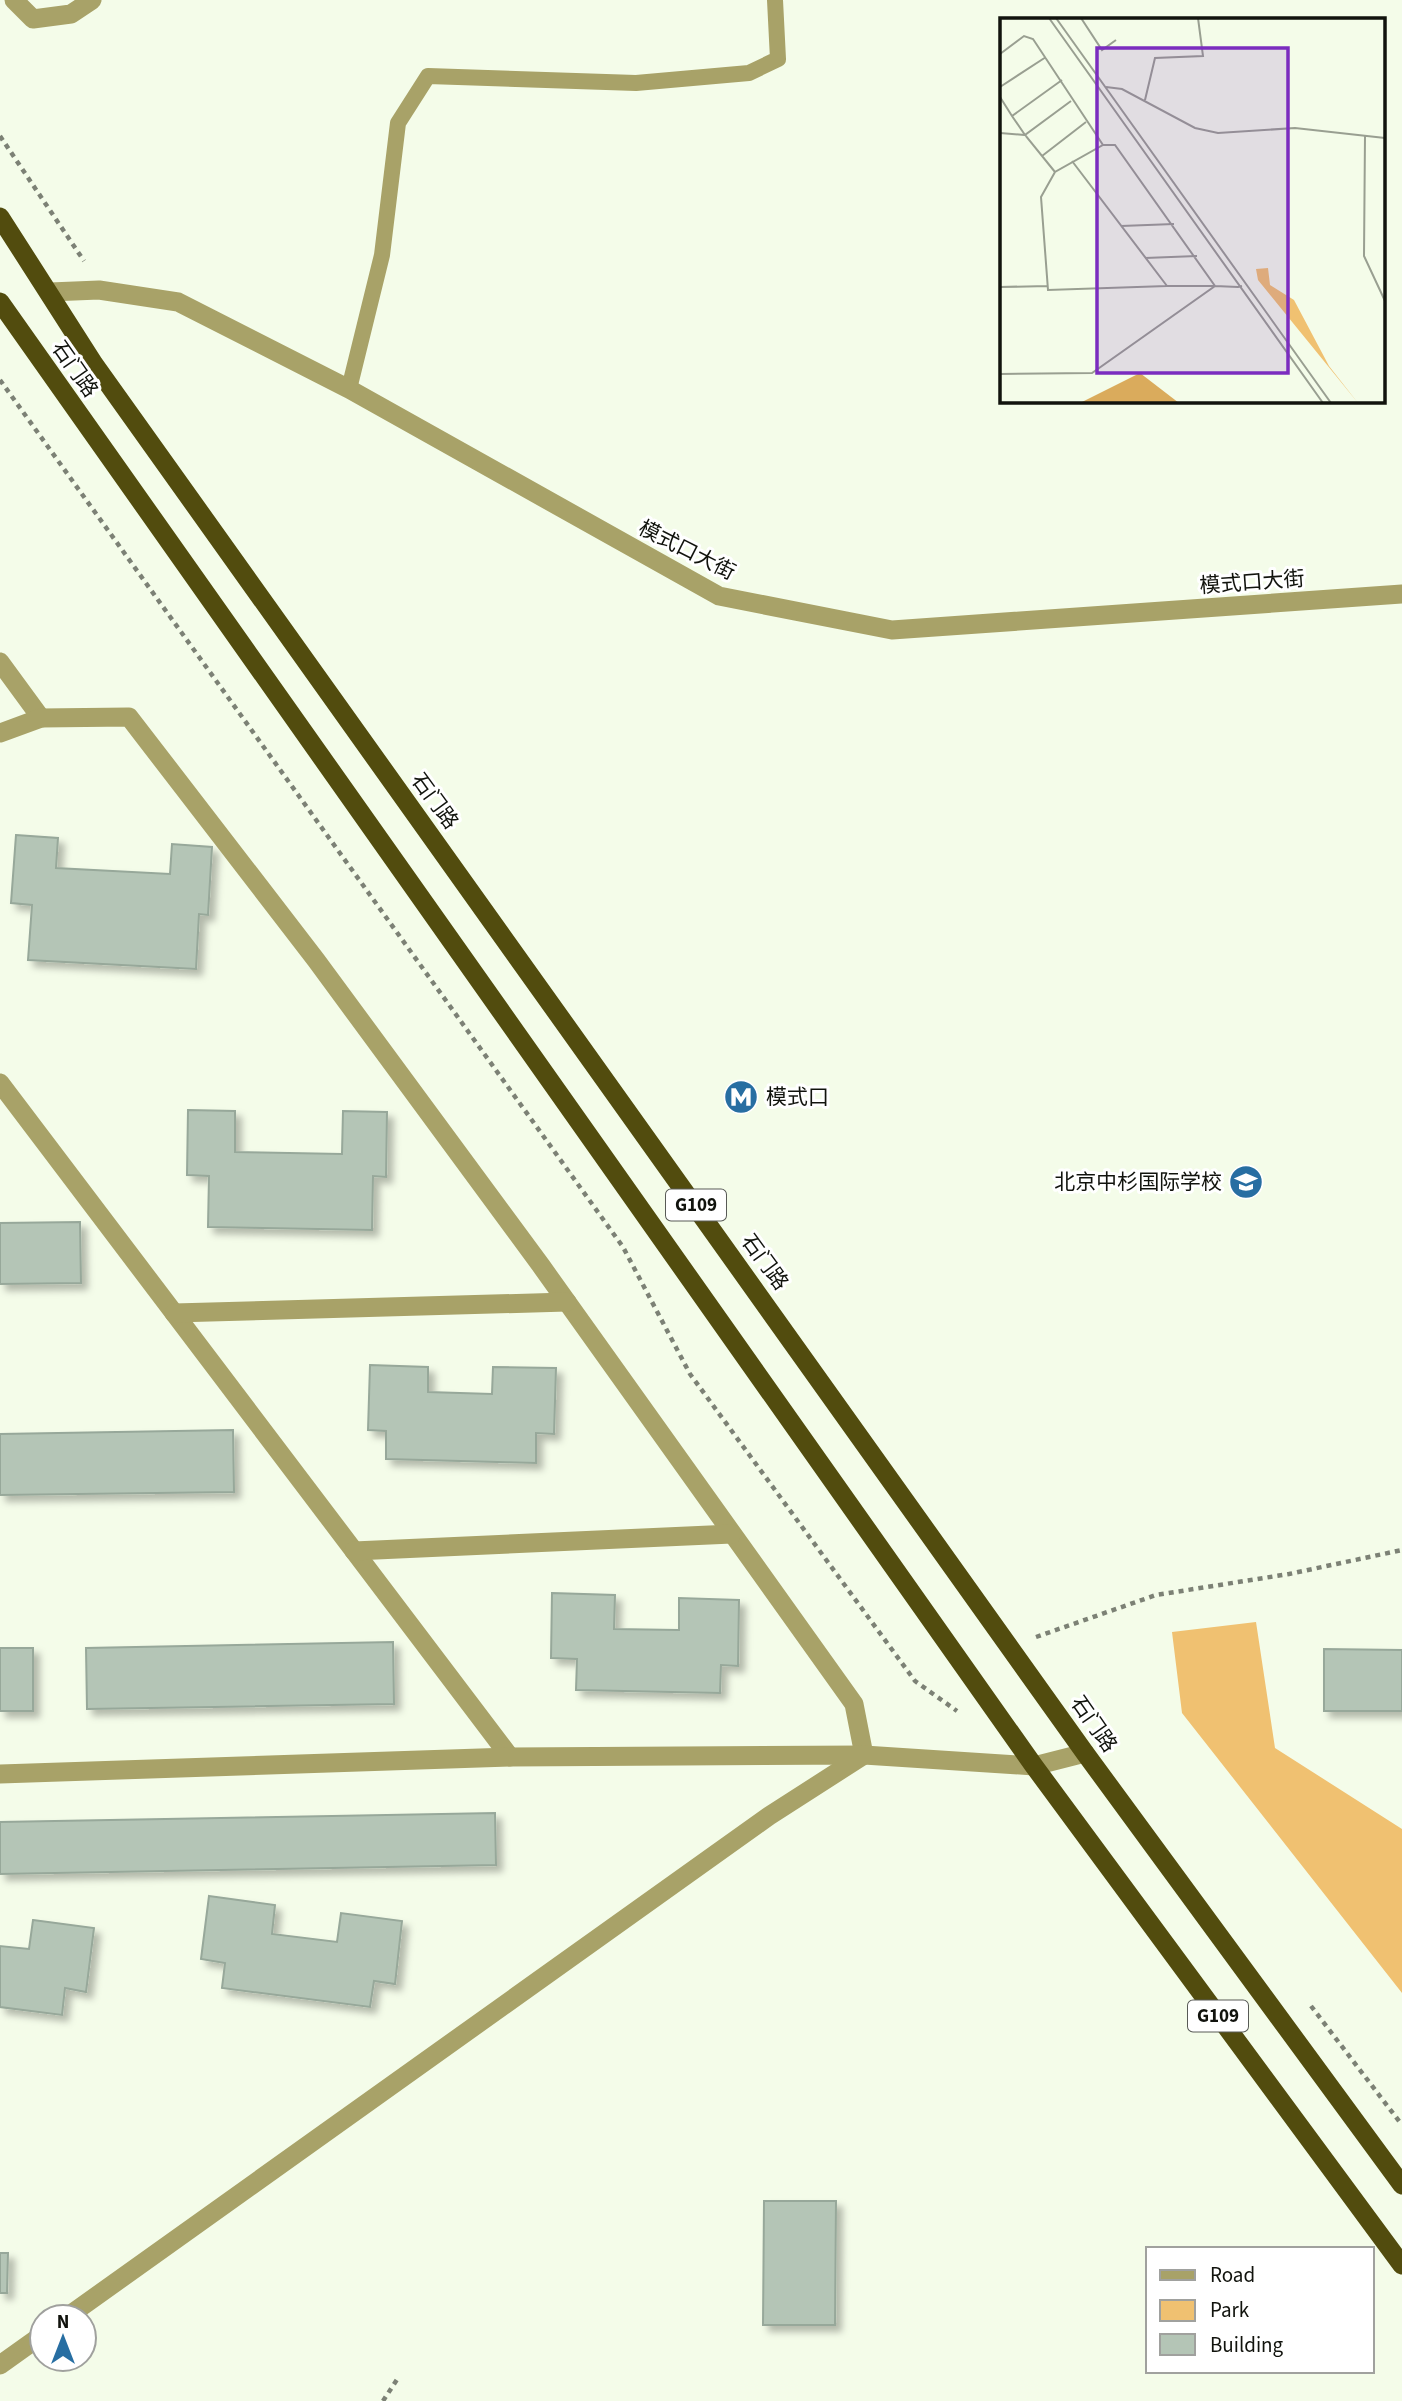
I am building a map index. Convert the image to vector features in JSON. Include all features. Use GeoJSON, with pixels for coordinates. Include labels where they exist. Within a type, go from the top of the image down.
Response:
{"type":"FeatureCollection","features":[{"type":"Feature","properties":{"kind":"highway","name":"石门路"},"geometry":{"type":"LineString","coordinates":[[0,217],[102,375],[1012,1646],[1085,1753],[1402,2185]]}},
{"type":"Feature","properties":{"kind":"highway","name":"石门路"},"geometry":{"type":"LineString","coordinates":[[0,302],[1034,1766],[1402,2265]]}},
{"type":"Feature","properties":{"kind":"street"},"geometry":{"type":"LineString","coordinates":[[14,0],[33,19],[71,15],[92,0]]}},
{"type":"Feature","properties":{"kind":"street","name":"模式口大街"},"geometry":{"type":"LineString","coordinates":[[50,292],[99,290],[178,302],[349,389],[719,596],[892,630],[1402,594]]}},
{"type":"Feature","properties":{"kind":"street"},"geometry":{"type":"LineString","coordinates":[[0,662],[41,718]]}},
{"type":"Feature","properties":{"kind":"street"},"geometry":{"type":"LineString","coordinates":[[0,733],[41,718],[129,717],[316,960],[567,1302],[854,1704],[863,1755]]}},
{"type":"Feature","properties":{"kind":"street"},"geometry":{"type":"LineString","coordinates":[[0,1083],[510,1756]]}},
{"type":"Feature","properties":{"kind":"street"},"geometry":{"type":"LineString","coordinates":[[174,1313],[567,1302]]}},
{"type":"Feature","properties":{"kind":"street"},"geometry":{"type":"LineString","coordinates":[[354,1551],[732,1534]]}},
{"type":"Feature","properties":{"kind":"street"},"geometry":{"type":"LineString","coordinates":[[0,1774],[510,1756],[863,1755],[1034,1766],[1085,1753]]}},
{"type":"Feature","properties":{"kind":"street"},"geometry":{"type":"LineString","coordinates":[[87,2303],[769,1816],[863,1755]]}},
{"type":"Feature","properties":{"kind":"street"},"geometry":{"type":"LineString","coordinates":[[0,2365],[28,2345]]}},
{"type":"Feature","properties":{"kind":"lane"},"geometry":{"type":"LineString","coordinates":[[349,389],[382,254],[398,124],[428,76],[636,83],[749,73],[778,59],[775,0]]}},
{"type":"Feature","properties":{"kind":"path"},"geometry":{"type":"LineString","coordinates":[[0,136],[78,248],[99,290]]}},
{"type":"Feature","properties":{"kind":"path"},"geometry":{"type":"LineString","coordinates":[[0,380],[623,1247],[690,1374],[915,1681],[958,1712]]}},
{"type":"Feature","properties":{"kind":"path"},"geometry":{"type":"LineString","coordinates":[[1012,1646],[1156,1595],[1289,1574],[1402,1550]]}},
{"type":"Feature","properties":{"kind":"path"},"geometry":{"type":"LineString","coordinates":[[383,2401],[398,2378]]}},
{"type":"Feature","properties":{"kind":"green space"},"geometry":{"type":"Polygon","coordinates":[[[1256,1622],[1275,1748],[1402,1829],[1402,1993],[1182,1713],[1172,1632],[1256,1622]]]}},
{"type":"Feature","properties":{"kind":"building"},"geometry":{"type":"Polygon","coordinates":[[[16,835],[58,838],[56,868],[170,874],[172,844],[212,847],[208,915],[199,914],[196,969],[28,960],[32,905],[11,903],[16,835]]]}},
{"type":"Feature","properties":{"kind":"building"},"geometry":{"type":"Polygon","coordinates":[[[188,1110],[235,1111],[235,1152],[342,1154],[343,1111],[387,1112],[386,1177],[373,1176],[372,1230],[208,1227],[209,1176],[187,1175],[188,1110]]]}},
{"type":"Feature","properties":{"kind":"building"},"geometry":{"type":"Polygon","coordinates":[[[80,1222],[81,1283],[0,1284],[0,1223],[80,1222]]]}},
{"type":"Feature","properties":{"kind":"building"},"geometry":{"type":"Polygon","coordinates":[[[370,1365],[428,1367],[428,1392],[492,1394],[493,1367],[556,1368],[554,1434],[536,1433],[536,1463],[386,1459],[386,1431],[368,1430],[370,1365]]]}},
{"type":"Feature","properties":{"kind":"building"},"geometry":{"type":"Polygon","coordinates":[[[233,1430],[234,1492],[0,1495],[0,1434],[233,1430]]]}},
{"type":"Feature","properties":{"kind":"building"},"geometry":{"type":"Polygon","coordinates":[[[552,1593],[615,1595],[614,1629],[679,1630],[679,1598],[739,1600],[738,1666],[721,1665],[720,1693],[576,1690],[577,1659],[551,1658],[552,1593]]]}},
{"type":"Feature","properties":{"kind":"building"},"geometry":{"type":"Polygon","coordinates":[[[393,1642],[394,1704],[87,1709],[86,1648],[393,1642]]]}},
{"type":"Feature","properties":{"kind":"building"},"geometry":{"type":"Polygon","coordinates":[[[0,1648],[33,1648],[33,1711],[0,1711],[0,1648]]]}},
{"type":"Feature","properties":{"kind":"building"},"geometry":{"type":"Polygon","coordinates":[[[1324,1649],[1402,1650],[1402,1711],[1324,1711],[1324,1649]]]}},
{"type":"Feature","properties":{"kind":"building"},"geometry":{"type":"Polygon","coordinates":[[[495,1813],[496,1865],[0,1874],[0,1822],[495,1813]]]}},
{"type":"Feature","properties":{"kind":"building"},"geometry":{"type":"Polygon","coordinates":[[[209,1896],[275,1905],[272,1934],[337,1942],[341,1913],[402,1921],[395,1984],[374,1981],[370,2007],[222,1988],[225,1963],[201,1959],[209,1896]]]}},
{"type":"Feature","properties":{"kind":"building"},"geometry":{"type":"Polygon","coordinates":[[[33,1920],[94,1928],[86,1992],[65,1988],[62,2015],[0,2007],[0,1946],[29,1949],[33,1920]]]}},
{"type":"Feature","properties":{"kind":"building"},"geometry":{"type":"Polygon","coordinates":[[[764,2201],[836,2201],[835,2325],[763,2325],[764,2201]]]}},
{"type":"Feature","properties":{"kind":"building"},"geometry":{"type":"Polygon","coordinates":[[[0,2253],[8,2253],[7,2293],[0,2293],[0,2253]]]}},
{"type":"Feature","properties":{"kind":"place","name":"模式口"},"geometry":{"type":"Point","coordinates":[741,1097]}},
{"type":"Feature","properties":{"kind":"place","name":"北京中杉国际学校"},"geometry":{"type":"Point","coordinates":[1246,1182]}}]}
